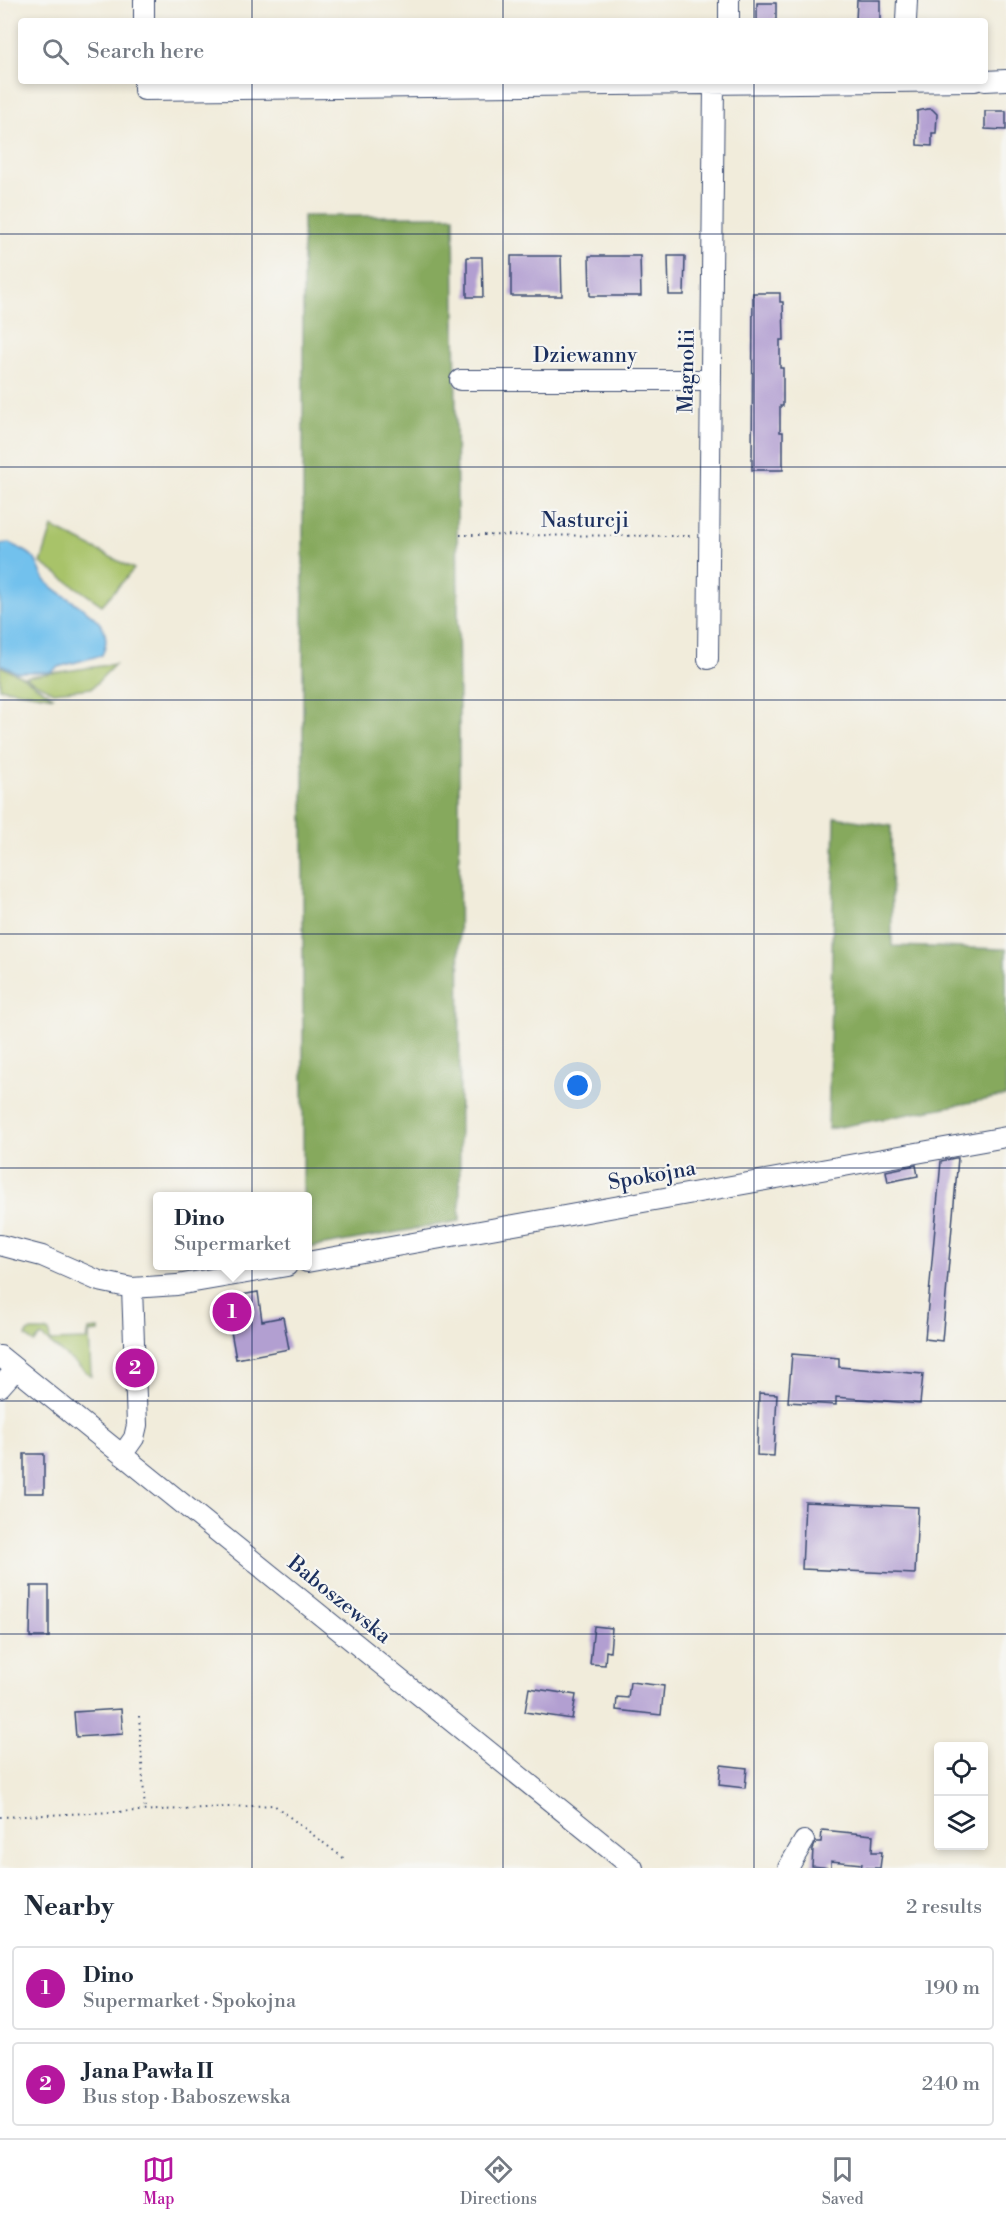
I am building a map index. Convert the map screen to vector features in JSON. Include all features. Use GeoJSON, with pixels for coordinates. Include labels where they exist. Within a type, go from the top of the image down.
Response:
{"type":"FeatureCollection","features":[{"type":"Feature","properties":{"kind":"street"},"geometry":{"type":"LineString","coordinates":[[144,0],[144,18]]}},
{"type":"Feature","properties":{"kind":"street"},"geometry":{"type":"LineString","coordinates":[[729,0],[729,18]]}},
{"type":"Feature","properties":{"kind":"street"},"geometry":{"type":"LineString","coordinates":[[906,18],[907,0]]}},
{"type":"Feature","properties":{"kind":"street"},"geometry":{"type":"LineString","coordinates":[[988,81],[1006,80]]}},
{"type":"Feature","properties":{"kind":"street"},"geometry":{"type":"LineString","coordinates":[[144,85],[434,84]]}},
{"type":"Feature","properties":{"kind":"street","name":"Magnolii"},"geometry":{"type":"LineString","coordinates":[[708,659],[711,380],[723,84]]}},
{"type":"Feature","properties":{"kind":"street","name":"Dziewanny"},"geometry":{"type":"LineString","coordinates":[[460,380],[711,380]]}},
{"type":"Feature","properties":{"kind":"street","name":"Spokojna"},"geometry":{"type":"LineString","coordinates":[[312,1261],[1006,1137]]}},
{"type":"Feature","properties":{"kind":"street"},"geometry":{"type":"LineString","coordinates":[[0,1245],[42,1256],[99,1281],[132,1288],[177,1285],[264,1270]]}},
{"type":"Feature","properties":{"kind":"street"},"geometry":{"type":"LineString","coordinates":[[0,1258],[28,1253]]}},
{"type":"Feature","properties":{"kind":"street"},"geometry":{"type":"LineString","coordinates":[[122,1455],[134,1438],[137,1425],[132,1288]]}},
{"type":"Feature","properties":{"kind":"street","name":"Baboszewska"},"geometry":{"type":"LineString","coordinates":[[0,1356],[624,1865]]}},
{"type":"Feature","properties":{"kind":"street"},"geometry":{"type":"LineString","coordinates":[[0,1387],[16,1369]]}},
{"type":"Feature","properties":{"kind":"street"},"geometry":{"type":"LineString","coordinates":[[788,1868],[804,1841]]}},
{"type":"Feature","properties":{"kind":"path","name":"Nasturcji"},"geometry":{"type":"LineString","coordinates":[[460,535],[709,536]]}},
{"type":"Feature","properties":{"kind":"path"},"geometry":{"type":"LineString","coordinates":[[139,1716],[145,1811]]}},
{"type":"Feature","properties":{"kind":"path"},"geometry":{"type":"LineString","coordinates":[[0,1817],[274,1805],[346,1860]]}},
{"type":"Feature","properties":{"kind":"green space"},"geometry":{"type":"Polygon","coordinates":[[[303,216],[454,216],[459,700],[460,1221],[312,1247],[312,1192],[303,1192],[303,216]]]}},
{"type":"Feature","properties":{"kind":"green space"},"geometry":{"type":"Polygon","coordinates":[[[52,527],[134,569],[102,605],[41,563],[52,527]]]}},
{"type":"Feature","properties":{"kind":"green space"},"geometry":{"type":"Polygon","coordinates":[[[115,664],[92,688],[53,692],[24,677],[115,664]]]}},
{"type":"Feature","properties":{"kind":"green space"},"geometry":{"type":"Polygon","coordinates":[[[0,666],[21,676],[54,697],[0,688],[0,666]]]}},
{"type":"Feature","properties":{"kind":"green space"},"geometry":{"type":"Polygon","coordinates":[[[835,817],[891,826],[892,946],[1006,949],[1006,1096],[828,1129],[835,817]]]}},
{"type":"Feature","properties":{"kind":"green space"},"geometry":{"type":"Polygon","coordinates":[[[99,1329],[99,1332],[89,1333],[91,1376],[41,1336],[34,1343],[26,1336],[29,1331],[47,1331],[50,1341],[87,1340],[89,1330],[99,1329]]]}},
{"type":"Feature","properties":{"kind":"water"},"geometry":{"type":"Polygon","coordinates":[[[9,543],[31,555],[46,581],[98,621],[104,630],[106,642],[102,655],[58,667],[51,672],[16,672],[0,664],[0,544],[9,543]]]}},
{"type":"Feature","properties":{"kind":"building"},"geometry":{"type":"Polygon","coordinates":[[[857,0],[880,0],[880,18],[856,18],[857,0]]]}},
{"type":"Feature","properties":{"kind":"building"},"geometry":{"type":"Polygon","coordinates":[[[757,3],[776,3],[776,18],[757,18],[757,3]]]}},
{"type":"Feature","properties":{"kind":"building"},"geometry":{"type":"Polygon","coordinates":[[[932,109],[937,114],[936,133],[932,133],[932,146],[917,145],[917,111],[932,109]]]}},
{"type":"Feature","properties":{"kind":"building"},"geometry":{"type":"Polygon","coordinates":[[[985,111],[1006,111],[1006,130],[985,129],[985,111]]]}},
{"type":"Feature","properties":{"kind":"building"},"geometry":{"type":"Polygon","coordinates":[[[511,256],[561,256],[562,296],[511,296],[511,256]]]}},
{"type":"Feature","properties":{"kind":"building"},"geometry":{"type":"Polygon","coordinates":[[[589,256],[640,256],[641,296],[590,296],[589,256]]]}},
{"type":"Feature","properties":{"kind":"building"},"geometry":{"type":"Polygon","coordinates":[[[668,256],[685,256],[684,295],[669,295],[668,256]]]}},
{"type":"Feature","properties":{"kind":"building"},"geometry":{"type":"Polygon","coordinates":[[[467,257],[482,257],[483,297],[467,297],[467,257]]]}},
{"type":"Feature","properties":{"kind":"building"},"geometry":{"type":"Polygon","coordinates":[[[753,293],[780,293],[780,302],[783,302],[784,340],[780,340],[780,368],[783,368],[783,406],[780,406],[780,432],[783,432],[783,470],[752,470],[753,293]]]}},
{"type":"Feature","properties":{"kind":"building"},"geometry":{"type":"Polygon","coordinates":[[[958,1158],[942,1341],[925,1339],[941,1161],[958,1158]]]}},
{"type":"Feature","properties":{"kind":"building"},"geometry":{"type":"Polygon","coordinates":[[[916,1165],[918,1176],[888,1182],[886,1171],[916,1165]]]}},
{"type":"Feature","properties":{"kind":"building"},"geometry":{"type":"Polygon","coordinates":[[[258,1292],[262,1321],[283,1317],[289,1349],[236,1359],[225,1298],[258,1292]]]}},
{"type":"Feature","properties":{"kind":"building"},"geometry":{"type":"Polygon","coordinates":[[[792,1354],[839,1358],[839,1367],[923,1374],[920,1404],[836,1397],[836,1405],[788,1402],[792,1354]]]}},
{"type":"Feature","properties":{"kind":"building"},"geometry":{"type":"Polygon","coordinates":[[[759,1393],[777,1394],[774,1456],[757,1455],[759,1393]]]}},
{"type":"Feature","properties":{"kind":"building"},"geometry":{"type":"Polygon","coordinates":[[[24,1454],[44,1454],[44,1493],[24,1493],[24,1454]]]}},
{"type":"Feature","properties":{"kind":"building"},"geometry":{"type":"Polygon","coordinates":[[[805,1502],[918,1507],[915,1574],[802,1569],[805,1502]]]}},
{"type":"Feature","properties":{"kind":"building"},"geometry":{"type":"Polygon","coordinates":[[[31,1586],[49,1586],[49,1637],[30,1637],[31,1586]]]}},
{"type":"Feature","properties":{"kind":"building"},"geometry":{"type":"Polygon","coordinates":[[[594,1626],[612,1628],[610,1652],[606,1651],[605,1665],[590,1664],[594,1626]]]}},
{"type":"Feature","properties":{"kind":"building"},"geometry":{"type":"Polygon","coordinates":[[[630,1682],[664,1686],[661,1715],[616,1710],[617,1697],[628,1698],[630,1682]]]}},
{"type":"Feature","properties":{"kind":"building"},"geometry":{"type":"Polygon","coordinates":[[[529,1688],[576,1695],[572,1719],[525,1712],[529,1688]]]}},
{"type":"Feature","properties":{"kind":"building"},"geometry":{"type":"Polygon","coordinates":[[[121,1709],[123,1734],[76,1737],[74,1712],[121,1709]]]}},
{"type":"Feature","properties":{"kind":"building"},"geometry":{"type":"Polygon","coordinates":[[[721,1765],[747,1768],[745,1788],[719,1785],[721,1765]]]}},
{"type":"Feature","properties":{"kind":"building"},"geometry":{"type":"Polygon","coordinates":[[[822,1830],[873,1835],[872,1852],[882,1852],[880,1868],[861,1868],[862,1864],[831,1861],[831,1868],[812,1866],[813,1849],[816,1842],[821,1842],[822,1830]]]}},
{"type":"Feature","properties":{"kind":"place","name":"Dino"},"geometry":{"type":"Point","coordinates":[232,1312]}},
{"type":"Feature","properties":{"kind":"place","name":"Jana Pawła II"},"geometry":{"type":"Point","coordinates":[135,1368]}}]}
